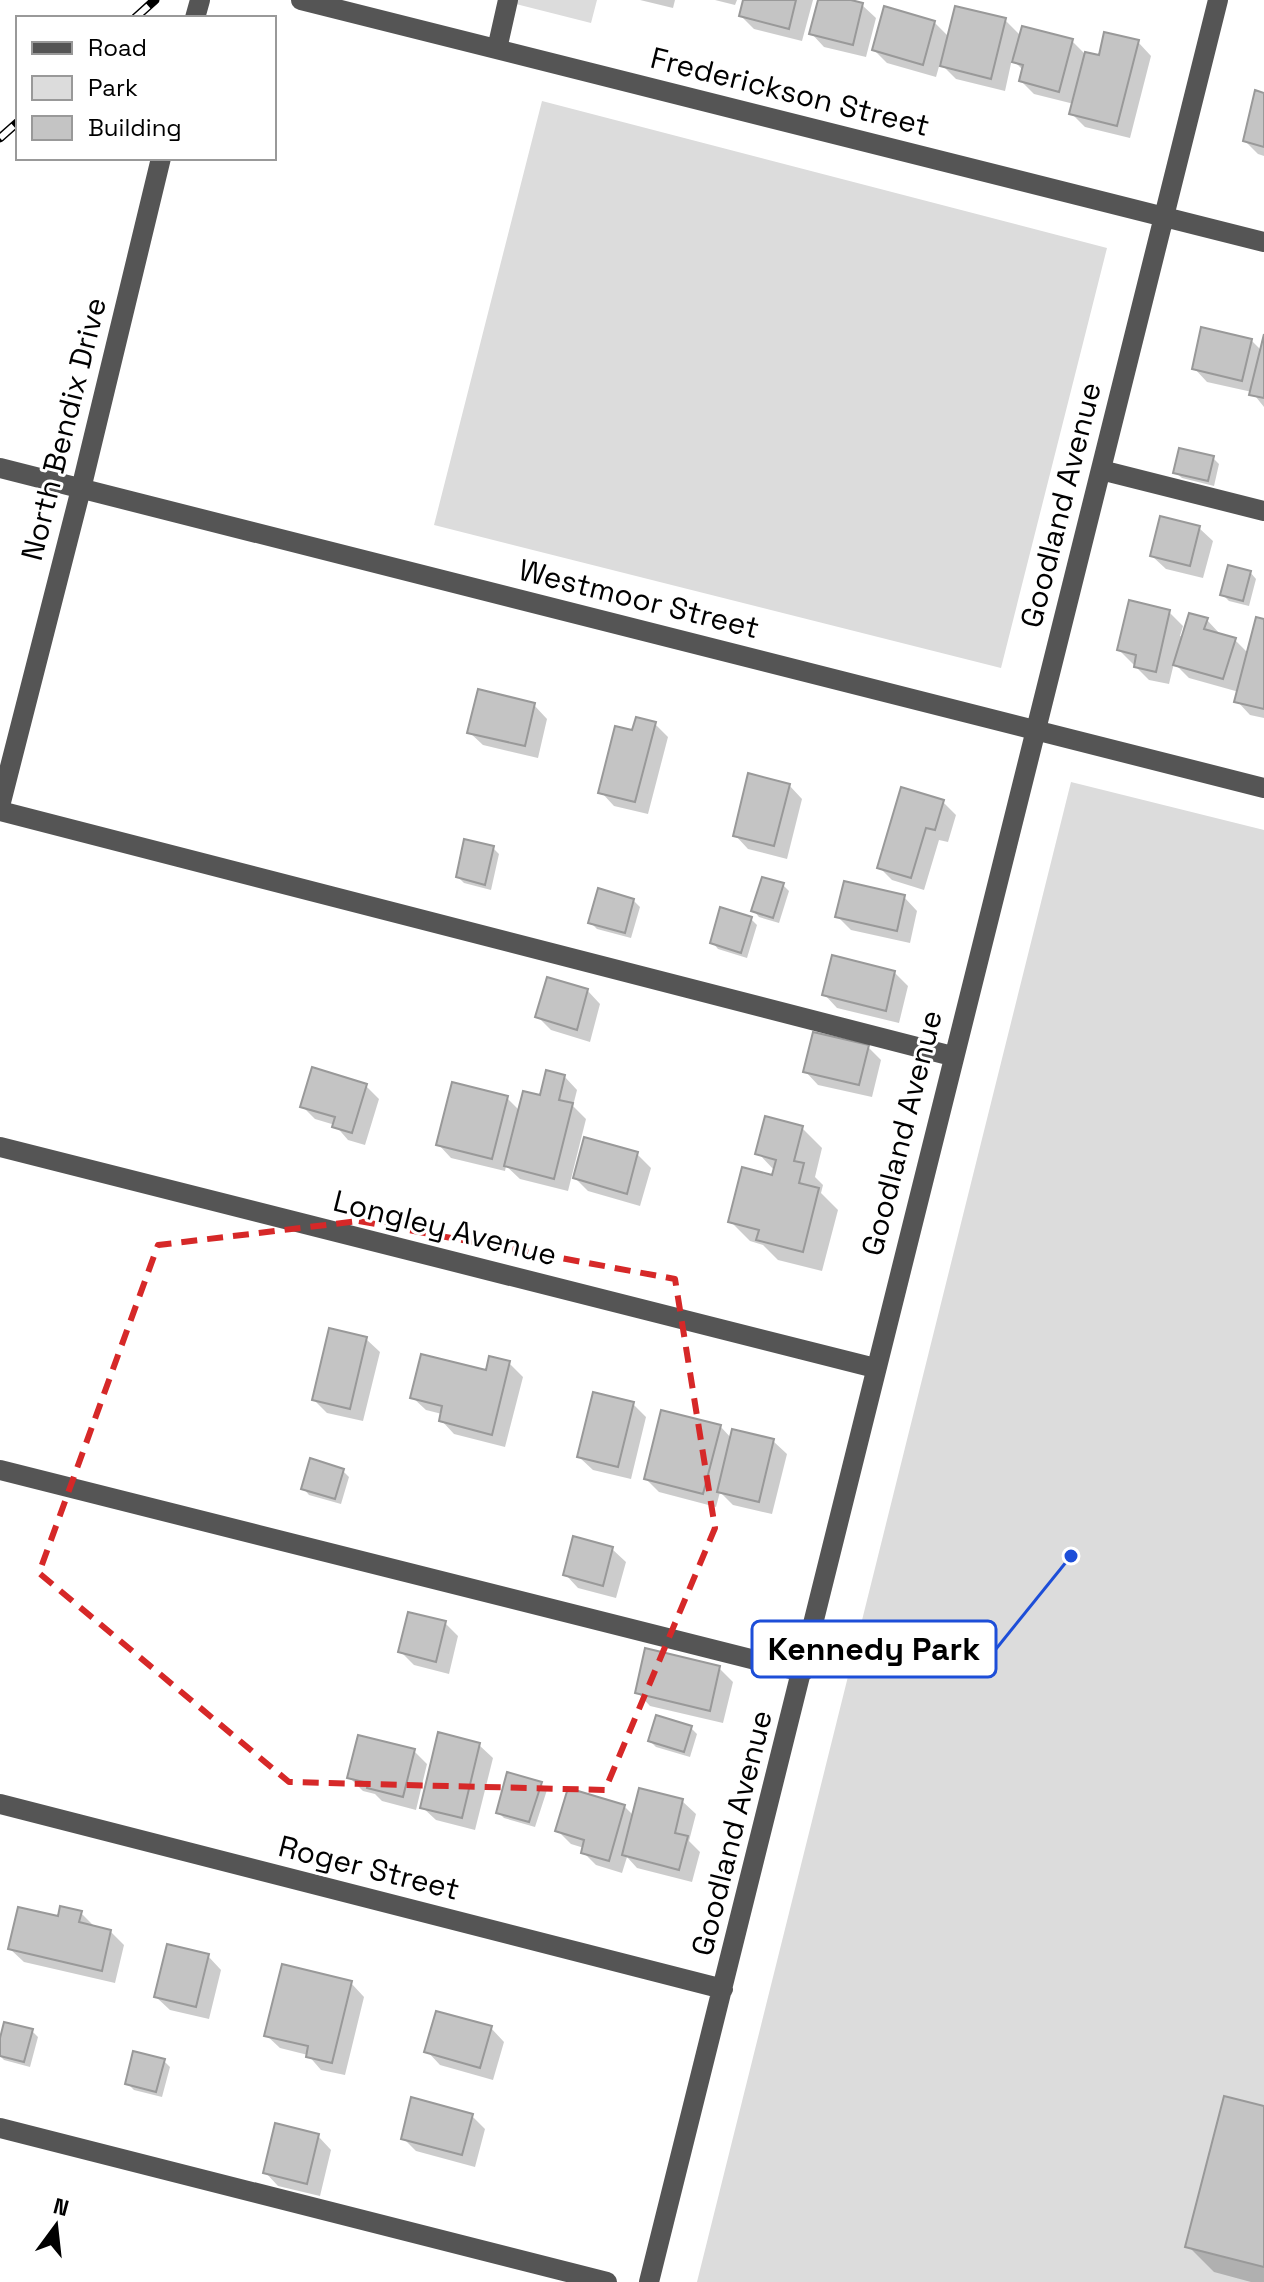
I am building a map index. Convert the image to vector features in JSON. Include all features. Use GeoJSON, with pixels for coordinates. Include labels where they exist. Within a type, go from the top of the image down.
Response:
{"type":"FeatureCollection","features":[{"type":"Feature","properties":{"kind":"street","name":"Frederickson Street"},"geometry":{"type":"LineString","coordinates":[[301,0],[1264,242]]}},
{"type":"Feature","properties":{"kind":"street"},"geometry":{"type":"LineString","coordinates":[[497,49],[508,0]]}},
{"type":"Feature","properties":{"kind":"street","name":"Goodland Avenue"},"geometry":{"type":"LineString","coordinates":[[649,2282],[803,1672],[952,1056],[1218,0]]}},
{"type":"Feature","properties":{"kind":"street","name":"North Bendix Drive"},"geometry":{"type":"LineString","coordinates":[[0,808],[161,160]]}},
{"type":"Feature","properties":{"kind":"street","name":"Westmoor Street"},"geometry":{"type":"LineString","coordinates":[[0,468],[1264,788]]}},
{"type":"Feature","properties":{"kind":"street"},"geometry":{"type":"LineString","coordinates":[[1101,470],[1264,511]]}},
{"type":"Feature","properties":{"kind":"street"},"geometry":{"type":"LineString","coordinates":[[0,808],[952,1056]]}},
{"type":"Feature","properties":{"kind":"street","name":"Longley Avenue"},"geometry":{"type":"LineString","coordinates":[[0,1147],[875,1368]]}},
{"type":"Feature","properties":{"kind":"street"},"geometry":{"type":"LineString","coordinates":[[0,1470],[803,1672]]}},
{"type":"Feature","properties":{"kind":"street","name":"Roger Street"},"geometry":{"type":"LineString","coordinates":[[0,1804],[723,1989]]}},
{"type":"Feature","properties":{"kind":"street"},"geometry":{"type":"LineString","coordinates":[[0,2128],[607,2282]]}},
{"type":"Feature","properties":{"kind":"highlighted area"},"geometry":{"type":"Polygon","coordinates":[[[359,1221],[675,1279],[715,1528],[605,1790],[289,1782],[39,1573],[158,1245],[359,1221]]]}},
{"type":"Feature","properties":{"kind":"green space"},"geometry":{"type":"Polygon","coordinates":[[[500,0],[597,0],[591,23],[500,0]]]}},
{"type":"Feature","properties":{"kind":"green space"},"geometry":{"type":"Polygon","coordinates":[[[542,101],[1107,248],[1001,668],[434,525],[542,101]]]}},
{"type":"Feature","properties":{"kind":"green space"},"geometry":{"type":"Polygon","coordinates":[[[1071,782],[1264,830],[1264,2282],[697,2282],[1071,782]]]}},
{"type":"Feature","properties":{"kind":"building"},"geometry":{"type":"Polygon","coordinates":[[[743,0],[796,0],[789,29],[739,16],[743,0]]]}},
{"type":"Feature","properties":{"kind":"building"},"geometry":{"type":"Polygon","coordinates":[[[818,0],[863,3],[853,45],[809,34],[818,0]]]}},
{"type":"Feature","properties":{"kind":"building"},"geometry":{"type":"Polygon","coordinates":[[[884,6],[935,21],[923,65],[872,50],[884,6]]]}},
{"type":"Feature","properties":{"kind":"building"},"geometry":{"type":"Polygon","coordinates":[[[955,6],[1006,18],[991,79],[940,66],[955,6]]]}},
{"type":"Feature","properties":{"kind":"building"},"geometry":{"type":"Polygon","coordinates":[[[1022,26],[1073,39],[1059,92],[1019,81],[1023,65],[1012,62],[1022,26]]]}},
{"type":"Feature","properties":{"kind":"building"},"geometry":{"type":"Polygon","coordinates":[[[1104,32],[1139,40],[1117,126],[1069,114],[1085,52],[1099,55],[1104,32]]]}},
{"type":"Feature","properties":{"kind":"building"},"geometry":{"type":"Polygon","coordinates":[[[1255,90],[1264,93],[1264,147],[1243,141],[1255,90]]]}},
{"type":"Feature","properties":{"kind":"building"},"geometry":{"type":"Polygon","coordinates":[[[1201,327],[1252,339],[1242,381],[1192,369],[1201,327]]]}},
{"type":"Feature","properties":{"kind":"building"},"geometry":{"type":"Polygon","coordinates":[[[1264,334],[1264,398],[1249,395],[1264,334]]]}},
{"type":"Feature","properties":{"kind":"building"},"geometry":{"type":"Polygon","coordinates":[[[1179,448],[1214,456],[1208,481],[1173,473],[1179,448]]]}},
{"type":"Feature","properties":{"kind":"building"},"geometry":{"type":"Polygon","coordinates":[[[1160,516],[1200,526],[1190,566],[1150,556],[1160,516]]]}},
{"type":"Feature","properties":{"kind":"building"},"geometry":{"type":"Polygon","coordinates":[[[1228,565],[1251,571],[1243,601],[1220,595],[1228,565]]]}},
{"type":"Feature","properties":{"kind":"building"},"geometry":{"type":"Polygon","coordinates":[[[1129,600],[1170,610],[1156,672],[1134,667],[1136,655],[1117,650],[1129,600]]]}},
{"type":"Feature","properties":{"kind":"building"},"geometry":{"type":"Polygon","coordinates":[[[1189,613],[1208,618],[1204,629],[1236,638],[1223,679],[1173,665],[1189,613]]]}},
{"type":"Feature","properties":{"kind":"building"},"geometry":{"type":"Polygon","coordinates":[[[1256,617],[1264,619],[1264,709],[1234,702],[1256,617]]]}},
{"type":"Feature","properties":{"kind":"building"},"geometry":{"type":"Polygon","coordinates":[[[478,689],[535,703],[525,746],[467,733],[478,689]]]}},
{"type":"Feature","properties":{"kind":"building"},"geometry":{"type":"Polygon","coordinates":[[[636,717],[656,722],[635,802],[598,793],[615,726],[632,730],[636,717]]]}},
{"type":"Feature","properties":{"kind":"building"},"geometry":{"type":"Polygon","coordinates":[[[748,773],[790,784],[774,846],[733,836],[748,773]]]}},
{"type":"Feature","properties":{"kind":"building"},"geometry":{"type":"Polygon","coordinates":[[[901,787],[944,800],[935,830],[926,828],[911,878],[877,868],[901,787]]]}},
{"type":"Feature","properties":{"kind":"building"},"geometry":{"type":"Polygon","coordinates":[[[464,839],[494,846],[485,885],[456,877],[464,839]]]}},
{"type":"Feature","properties":{"kind":"building"},"geometry":{"type":"Polygon","coordinates":[[[762,877],[784,883],[773,918],[751,911],[762,877]]]}},
{"type":"Feature","properties":{"kind":"building"},"geometry":{"type":"Polygon","coordinates":[[[844,881],[905,895],[897,931],[835,917],[844,881]]]}},
{"type":"Feature","properties":{"kind":"building"},"geometry":{"type":"Polygon","coordinates":[[[598,888],[634,899],[625,933],[588,923],[598,888]]]}},
{"type":"Feature","properties":{"kind":"building"},"geometry":{"type":"Polygon","coordinates":[[[720,907],[752,917],[741,953],[710,943],[720,907]]]}},
{"type":"Feature","properties":{"kind":"building"},"geometry":{"type":"Polygon","coordinates":[[[832,955],[895,971],[886,1011],[822,995],[832,955]]]}},
{"type":"Feature","properties":{"kind":"building"},"geometry":{"type":"Polygon","coordinates":[[[547,977],[588,989],[577,1030],[535,1017],[547,977]]]}},
{"type":"Feature","properties":{"kind":"building"},"geometry":{"type":"Polygon","coordinates":[[[813,1032],[869,1045],[859,1085],[803,1072],[813,1032]]]}},
{"type":"Feature","properties":{"kind":"building"},"geometry":{"type":"Polygon","coordinates":[[[312,1067],[367,1084],[352,1133],[332,1127],[335,1117],[300,1107],[312,1067]]]}},
{"type":"Feature","properties":{"kind":"building"},"geometry":{"type":"Polygon","coordinates":[[[546,1070],[565,1075],[559,1100],[573,1103],[554,1179],[504,1166],[523,1091],[540,1095],[546,1070]]]}},
{"type":"Feature","properties":{"kind":"building"},"geometry":{"type":"Polygon","coordinates":[[[452,1082],[508,1096],[492,1159],[436,1145],[452,1082]]]}},
{"type":"Feature","properties":{"kind":"building"},"geometry":{"type":"Polygon","coordinates":[[[765,1116],[803,1126],[794,1161],[804,1163],[799,1183],[819,1188],[803,1252],[756,1240],[759,1230],[728,1222],[742,1167],[772,1175],[776,1160],[755,1154],[765,1116]]]}},
{"type":"Feature","properties":{"kind":"building"},"geometry":{"type":"Polygon","coordinates":[[[584,1137],[638,1152],[627,1194],[573,1178],[584,1137]]]}},
{"type":"Feature","properties":{"kind":"building"},"geometry":{"type":"Polygon","coordinates":[[[329,1328],[367,1337],[350,1409],[312,1400],[329,1328]]]}},
{"type":"Feature","properties":{"kind":"building"},"geometry":{"type":"Polygon","coordinates":[[[421,1354],[486,1370],[489,1356],[510,1361],[492,1435],[439,1421],[442,1406],[410,1398],[421,1354]]]}},
{"type":"Feature","properties":{"kind":"building"},"geometry":{"type":"Polygon","coordinates":[[[593,1392],[634,1402],[618,1467],[577,1457],[593,1392]]]}},
{"type":"Feature","properties":{"kind":"building"},"geometry":{"type":"Polygon","coordinates":[[[661,1410],[721,1425],[703,1494],[644,1479],[661,1410]]]}},
{"type":"Feature","properties":{"kind":"building"},"geometry":{"type":"Polygon","coordinates":[[[732,1429],[774,1439],[759,1502],[717,1492],[732,1429]]]}},
{"type":"Feature","properties":{"kind":"building"},"geometry":{"type":"Polygon","coordinates":[[[310,1458],[344,1469],[335,1499],[301,1489],[310,1458]]]}},
{"type":"Feature","properties":{"kind":"building"},"geometry":{"type":"Polygon","coordinates":[[[573,1536],[613,1547],[603,1586],[563,1575],[573,1536]]]}},
{"type":"Feature","properties":{"kind":"building"},"geometry":{"type":"Polygon","coordinates":[[[408,1612],[446,1621],[436,1662],[398,1652],[408,1612]]]}},
{"type":"Feature","properties":{"kind":"building"},"geometry":{"type":"Polygon","coordinates":[[[645,1648],[720,1666],[710,1711],[635,1693],[645,1648]]]}},
{"type":"Feature","properties":{"kind":"building"},"geometry":{"type":"Polygon","coordinates":[[[656,1715],[692,1726],[684,1752],[648,1741],[656,1715]]]}},
{"type":"Feature","properties":{"kind":"building"},"geometry":{"type":"Polygon","coordinates":[[[438,1732],[480,1743],[462,1818],[420,1808],[438,1732]]]}},
{"type":"Feature","properties":{"kind":"building"},"geometry":{"type":"Polygon","coordinates":[[[358,1735],[415,1749],[403,1797],[367,1788],[368,1783],[347,1778],[358,1735]]]}},
{"type":"Feature","properties":{"kind":"building"},"geometry":{"type":"Polygon","coordinates":[[[507,1772],[542,1782],[529,1822],[496,1813],[507,1772]]]}},
{"type":"Feature","properties":{"kind":"building"},"geometry":{"type":"Polygon","coordinates":[[[568,1788],[625,1805],[609,1861],[581,1853],[584,1840],[555,1831],[568,1788]]]}},
{"type":"Feature","properties":{"kind":"building"},"geometry":{"type":"Polygon","coordinates":[[[639,1788],[683,1799],[675,1833],[688,1836],[679,1870],[622,1855],[639,1788]]]}},
{"type":"Feature","properties":{"kind":"building"},"geometry":{"type":"Polygon","coordinates":[[[60,1906],[82,1911],[79,1922],[111,1930],[102,1971],[8,1949],[18,1907],[58,1916],[60,1906]]]}},
{"type":"Feature","properties":{"kind":"building"},"geometry":{"type":"Polygon","coordinates":[[[167,1944],[209,1954],[196,2007],[154,1997],[167,1944]]]}},
{"type":"Feature","properties":{"kind":"building"},"geometry":{"type":"Polygon","coordinates":[[[282,1964],[352,1981],[332,2063],[306,2057],[308,2046],[264,2036],[282,1964]]]}},
{"type":"Feature","properties":{"kind":"building"},"geometry":{"type":"Polygon","coordinates":[[[436,2011],[492,2026],[480,2068],[424,2052],[436,2011]]]}},
{"type":"Feature","properties":{"kind":"building"},"geometry":{"type":"Polygon","coordinates":[[[4,2022],[33,2029],[24,2062],[0,2056],[4,2022]]]}},
{"type":"Feature","properties":{"kind":"building"},"geometry":{"type":"Polygon","coordinates":[[[133,2051],[165,2059],[156,2092],[125,2084],[133,2051]]]}},
{"type":"Feature","properties":{"kind":"building"},"geometry":{"type":"Polygon","coordinates":[[[1224,2096],[1264,2106],[1264,2267],[1185,2247],[1224,2096]]]}},
{"type":"Feature","properties":{"kind":"building"},"geometry":{"type":"Polygon","coordinates":[[[411,2097],[473,2114],[462,2155],[401,2139],[411,2097]]]}},
{"type":"Feature","properties":{"kind":"building"},"geometry":{"type":"Polygon","coordinates":[[[275,2123],[319,2134],[307,2184],[263,2173],[275,2123]]]}},
{"type":"Feature","properties":{"kind":"railway"},"geometry":{"type":"LineString","coordinates":[[137,16],[155,0]]}},
{"type":"Feature","properties":{"kind":"railway"},"geometry":{"type":"LineString","coordinates":[[0,138],[16,124]]}},
{"type":"Feature","properties":{"kind":"place","name":"Kennedy Park"},"geometry":{"type":"Point","coordinates":[1071,1556]}}]}
